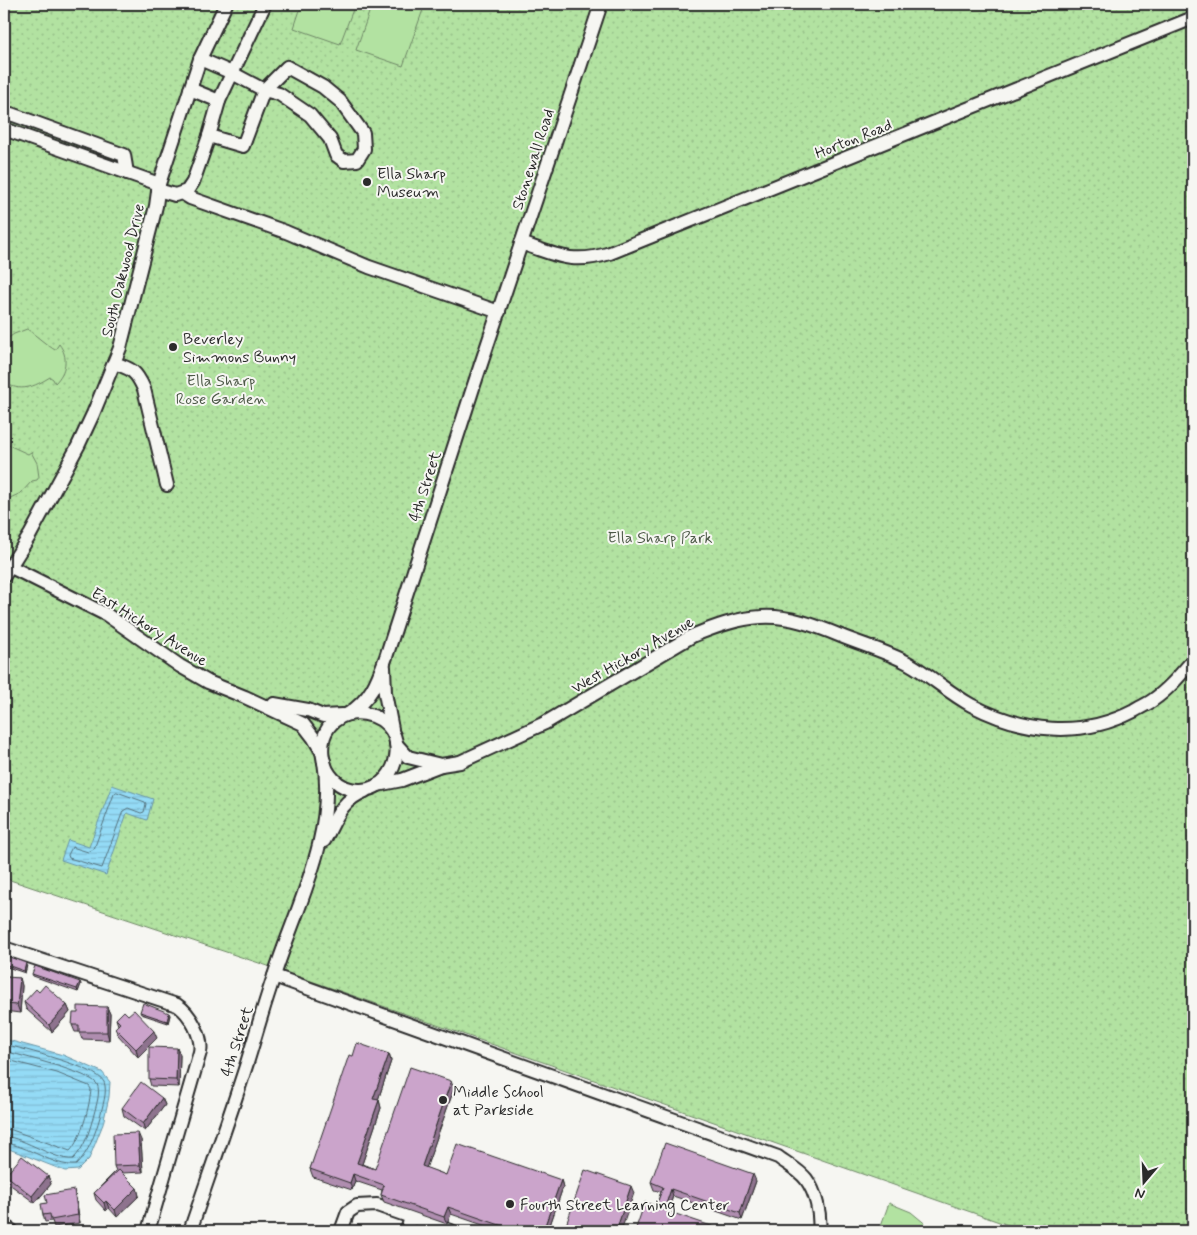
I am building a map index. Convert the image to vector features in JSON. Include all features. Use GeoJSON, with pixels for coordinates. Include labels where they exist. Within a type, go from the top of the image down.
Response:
{"type":"FeatureCollection","features":[{"type":"Feature","properties":{"kind":"street","name":"South Oakwood Drive"},"geometry":{"type":"LineString","coordinates":[[7,571],[30,535],[78,446],[94,414],[114,363],[129,315],[159,187],[200,59],[226,4]]}},
{"type":"Feature","properties":{"kind":"street"},"geometry":{"type":"LineString","coordinates":[[4,129],[126,173],[175,195],[187,191],[209,136],[219,101],[265,4]]}},
{"type":"Feature","properties":{"kind":"street","name":"Stonewall Road"},"geometry":{"type":"LineString","coordinates":[[497,318],[601,4]]}},
{"type":"Feature","properties":{"kind":"street","name":"Horton Road"},"geometry":{"type":"LineString","coordinates":[[521,243],[571,259],[590,259],[610,253],[1193,18]]}},
{"type":"Feature","properties":{"kind":"street"},"geometry":{"type":"LineString","coordinates":[[200,59],[232,72],[264,90],[279,94],[310,115],[330,139],[336,155],[344,161],[357,160],[364,149],[363,133],[340,101],[323,87],[286,67],[264,90],[244,146],[209,136]]}},
{"type":"Feature","properties":{"kind":"street"},"geometry":{"type":"LineString","coordinates":[[190,89],[219,101]]}},
{"type":"Feature","properties":{"kind":"street"},"geometry":{"type":"LineString","coordinates":[[4,117],[11,114],[124,155],[126,173]]}},
{"type":"Feature","properties":{"kind":"street"},"geometry":{"type":"LineString","coordinates":[[182,193],[190,198],[286,232],[497,318]]}},
{"type":"Feature","properties":{"kind":"street","name":"4th Street"},"geometry":{"type":"LineString","coordinates":[[345,714],[361,706],[369,696],[386,657],[497,318]]}},
{"type":"Feature","properties":{"kind":"street"},"geometry":{"type":"LineString","coordinates":[[114,363],[128,368],[138,375],[144,389],[167,485]]}},
{"type":"Feature","properties":{"kind":"street","name":"East Hickory Avenue"},"geometry":{"type":"LineString","coordinates":[[7,571],[107,615],[180,666],[208,682],[303,724],[313,737],[323,756]]}},
{"type":"Feature","properties":{"kind":"street","name":"West Hickory Avenue"},"geometry":{"type":"LineString","coordinates":[[374,787],[402,780],[441,765],[460,762],[545,723],[692,636],[714,627],[747,618],[762,616],[782,618],[817,626],[907,662],[970,705],[1014,722],[1038,728],[1068,730],[1099,725],[1123,716],[1153,701],[1177,679],[1193,660]]}},
{"type":"Feature","properties":{"kind":"street","name":"4th Street"},"geometry":{"type":"LineString","coordinates":[[386,657],[384,670],[385,693],[395,740]]}},
{"type":"Feature","properties":{"kind":"street","name":"East Hickory Avenue"},"geometry":{"type":"LineString","coordinates":[[245,697],[308,710],[323,716],[345,714]]}},
{"type":"Feature","properties":{"kind":"street"},"geometry":{"type":"LineString","coordinates":[[365,713],[374,715],[384,721],[395,740],[396,755],[393,766],[387,777],[374,787],[356,790],[340,785],[331,777],[323,756],[322,742],[333,721],[345,714],[365,713]]}},
{"type":"Feature","properties":{"kind":"street","name":"West Hickory Avenue"},"geometry":{"type":"LineString","coordinates":[[395,740],[408,757],[441,765]]}},
{"type":"Feature","properties":{"kind":"street","name":"4th Street"},"geometry":{"type":"LineString","coordinates":[[190,1231],[247,1064],[274,976],[314,862],[324,822],[326,786],[323,756]]}},
{"type":"Feature","properties":{"kind":"street","name":"4th Street"},"geometry":{"type":"LineString","coordinates":[[314,862],[344,804],[356,795],[374,787]]}},
{"type":"Feature","properties":{"kind":"street"},"geometry":{"type":"LineString","coordinates":[[4,948],[177,1006],[185,1010],[193,1022],[201,1048],[153,1230]]}},
{"type":"Feature","properties":{"kind":"street"},"geometry":{"type":"LineString","coordinates":[[274,976],[778,1157],[805,1178],[812,1188],[820,1222],[819,1231]]}},
{"type":"Feature","properties":{"kind":"street"},"geometry":{"type":"LineString","coordinates":[[341,1231],[348,1212],[357,1206],[377,1205],[451,1231]]}},
{"type":"Feature","properties":{"kind":"street"},"geometry":{"type":"LineString","coordinates":[[406,1231],[411,1217]]}},
{"type":"Feature","properties":{"kind":"street"},"geometry":{"type":"LineString","coordinates":[[4,1226],[12,1231]]}},
{"type":"Feature","properties":{"kind":"green space","name":"Ella Sharp Park"},"geometry":{"type":"Polygon","coordinates":[[[4,4],[1193,4],[1193,1231],[1025,1231],[277,969],[4,878],[4,4]]]}},
{"type":"Feature","properties":{"kind":"green space"},"geometry":{"type":"Polygon","coordinates":[[[302,4],[355,4],[340,44],[294,28],[302,4]]]}},
{"type":"Feature","properties":{"kind":"green space"},"geometry":{"type":"Polygon","coordinates":[[[372,4],[425,4],[403,66],[356,50],[372,4]]]}},
{"type":"Feature","properties":{"kind":"green space"},"geometry":{"type":"Polygon","coordinates":[[[27,329],[55,350],[59,344],[62,349],[65,359],[64,369],[55,383],[50,377],[33,386],[21,388],[4,382],[4,341],[14,334],[27,329]]]}},
{"type":"Feature","properties":{"kind":"green space"},"geometry":{"type":"Polygon","coordinates":[[[4,443],[28,454],[31,452],[37,463],[39,477],[37,480],[32,481],[21,493],[4,499],[4,443]]]}},
{"type":"Feature","properties":{"kind":"green space"},"geometry":{"type":"Polygon","coordinates":[[[889,1203],[911,1212],[934,1231],[879,1231],[889,1203]]]}},
{"type":"Feature","properties":{"kind":"water"},"geometry":{"type":"Polygon","coordinates":[[[112,785],[153,799],[147,820],[127,813],[106,875],[61,860],[68,840],[89,847],[112,785]]]}},
{"type":"Feature","properties":{"kind":"water"},"geometry":{"type":"Polygon","coordinates":[[[4,1039],[63,1055],[102,1072],[110,1082],[103,1124],[89,1159],[78,1170],[65,1171],[4,1147],[4,1039]]]}},
{"type":"Feature","properties":{"kind":"building"},"geometry":{"type":"Polygon","coordinates":[[[4,955],[26,963],[24,971],[4,964],[4,955]]]}},
{"type":"Feature","properties":{"kind":"building"},"geometry":{"type":"Polygon","coordinates":[[[35,966],[80,982],[77,989],[32,974],[35,966]]]}},
{"type":"Feature","properties":{"kind":"building"},"geometry":{"type":"Polygon","coordinates":[[[4,972],[7,972],[7,977],[20,978],[17,1005],[4,1004],[4,972]]]}},
{"type":"Feature","properties":{"kind":"building"},"geometry":{"type":"Polygon","coordinates":[[[45,985],[67,1005],[49,1025],[24,1002],[36,989],[39,992],[45,985]]]}},
{"type":"Feature","properties":{"kind":"building"},"geometry":{"type":"Polygon","coordinates":[[[143,1003],[169,1013],[167,1021],[140,1012],[143,1003]]]}},
{"type":"Feature","properties":{"kind":"building"},"geometry":{"type":"Polygon","coordinates":[[[78,1006],[107,1007],[107,1032],[79,1032],[79,1025],[72,1025],[73,1013],[78,1013],[78,1006]]]}},
{"type":"Feature","properties":{"kind":"building"},"geometry":{"type":"Polygon","coordinates":[[[134,1010],[154,1031],[136,1049],[115,1028],[120,1023],[116,1019],[124,1011],[128,1015],[134,1010]]]}},
{"type":"Feature","properties":{"kind":"building"},"geometry":{"type":"Polygon","coordinates":[[[357,1043],[389,1054],[373,1099],[379,1100],[357,1163],[375,1169],[410,1067],[451,1081],[422,1166],[446,1175],[457,1144],[561,1180],[543,1231],[517,1231],[448,1207],[444,1217],[381,1195],[384,1185],[353,1174],[350,1183],[310,1169],[349,1055],[353,1056],[357,1043]]]}},
{"type":"Feature","properties":{"kind":"building"},"geometry":{"type":"Polygon","coordinates":[[[149,1047],[177,1048],[176,1080],[149,1079],[149,1047]]]}},
{"type":"Feature","properties":{"kind":"building"},"geometry":{"type":"Polygon","coordinates":[[[141,1082],[162,1098],[143,1124],[122,1108],[141,1082]]]}},
{"type":"Feature","properties":{"kind":"building"},"geometry":{"type":"Polygon","coordinates":[[[138,1133],[140,1165],[114,1166],[113,1134],[138,1133]]]}},
{"type":"Feature","properties":{"kind":"building"},"geometry":{"type":"Polygon","coordinates":[[[665,1143],[753,1174],[740,1213],[671,1189],[664,1210],[726,1231],[635,1231],[645,1202],[656,1206],[663,1187],[651,1182],[665,1143]]]}},
{"type":"Feature","properties":{"kind":"building"},"geometry":{"type":"Polygon","coordinates":[[[22,1156],[48,1176],[32,1196],[6,1175],[22,1156]]]}},
{"type":"Feature","properties":{"kind":"building"},"geometry":{"type":"Polygon","coordinates":[[[119,1170],[137,1188],[115,1210],[94,1193],[119,1170]]]}},
{"type":"Feature","properties":{"kind":"building"},"geometry":{"type":"Polygon","coordinates":[[[585,1170],[631,1186],[616,1231],[564,1231],[585,1170]]]}},
{"type":"Feature","properties":{"kind":"building"},"geometry":{"type":"Polygon","coordinates":[[[74,1190],[78,1215],[51,1220],[50,1214],[43,1215],[41,1204],[47,1203],[45,1195],[74,1190]]]}},
{"type":"Feature","properties":{"kind":"place","name":"Ella Sharp Museum"},"geometry":{"type":"Point","coordinates":[367,182]}},
{"type":"Feature","properties":{"kind":"place","name":"Beverley Simmons Bunny"},"geometry":{"type":"Point","coordinates":[173,347]}},
{"type":"Feature","properties":{"kind":"place","name":"Middle School at Parkside"},"geometry":{"type":"Point","coordinates":[443,1100]}},
{"type":"Feature","properties":{"kind":"place","name":"Fourth Street Learning Center"},"geometry":{"type":"Point","coordinates":[510,1204]}},
{"type":"Feature","properties":{"kind":"park label","name":"Ella Sharp Rose Garden"},"geometry":{"type":"Point","coordinates":[221,389]}}]}
